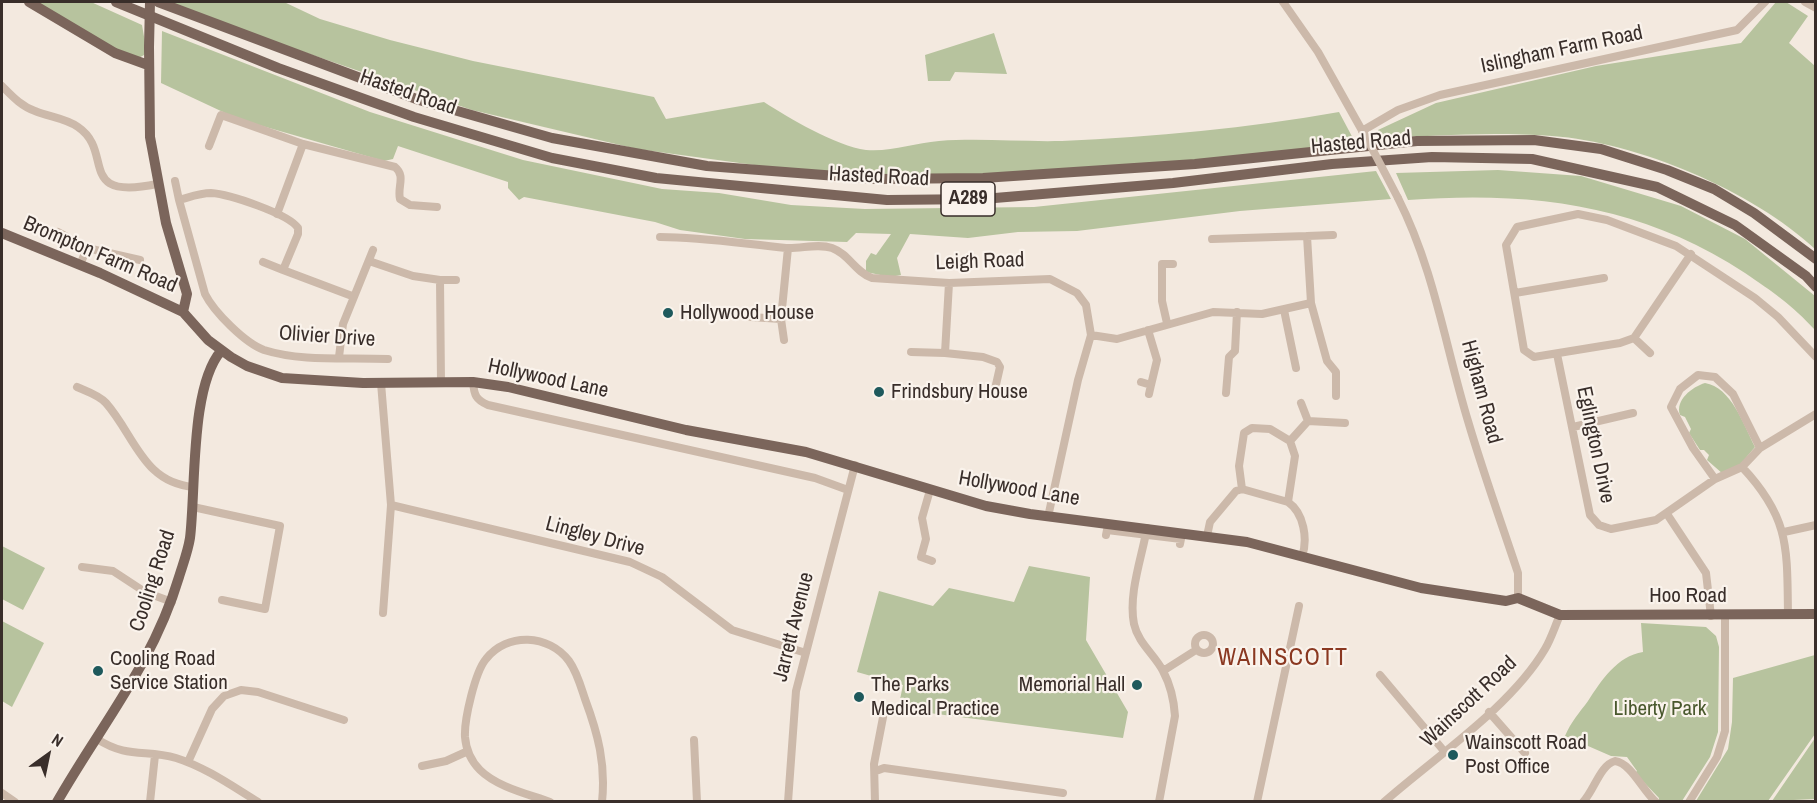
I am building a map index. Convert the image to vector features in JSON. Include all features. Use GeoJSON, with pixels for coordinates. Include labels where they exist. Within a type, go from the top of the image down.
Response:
{"type":"FeatureCollection","features":[{"type":"Feature","properties":{"kind":"main road"},"geometry":{"type":"LineString","coordinates":[[29,2],[90,39],[137,63],[148,65]]}},
{"type":"Feature","properties":{"kind":"main road","name":"Hasted Road"},"geometry":{"type":"LineString","coordinates":[[116,2],[278,68],[414,117],[552,158],[656,178],[887,200],[983,199],[1173,183],[1332,164],[1432,157],[1532,159],[1657,187],[1735,225],[1806,276],[1815,286]]}},
{"type":"Feature","properties":{"kind":"main road"},"geometry":{"type":"LineString","coordinates":[[150,2],[148,65],[150,137],[166,224],[187,294],[183,312]]}},
{"type":"Feature","properties":{"kind":"main road","name":"Hasted Road"},"geometry":{"type":"LineString","coordinates":[[158,2],[419,100],[552,138],[707,165],[876,179],[983,178],[1195,164],[1417,141],[1534,140],[1601,149],[1667,170],[1714,189],[1754,213],[1815,259]]}},
{"type":"Feature","properties":{"kind":"main road","name":"Brompton Farm Road"},"geometry":{"type":"LineString","coordinates":[[2,233],[80,265],[183,312]]}},
{"type":"Feature","properties":{"kind":"main road","name":"Hollywood Lane"},"geometry":{"type":"LineString","coordinates":[[183,312],[192,325],[221,351],[247,366],[282,378],[381,383],[473,382],[521,390],[642,420],[806,452],[986,506],[1147,531],[1247,542],[1439,591],[1506,601],[1518,598],[1560,615]]}},
{"type":"Feature","properties":{"kind":"main road","name":"Cooling Road"},"geometry":{"type":"LineString","coordinates":[[57,801],[147,659],[172,602],[190,540],[202,396],[209,371],[221,351]]}},
{"type":"Feature","properties":{"kind":"main road","name":"Hoo Road"},"geometry":{"type":"LineString","coordinates":[[1560,615],[1815,614]]}},
{"type":"Feature","properties":{"kind":"street"},"geometry":{"type":"LineString","coordinates":[[1283,2],[1318,52],[1363,133]]}},
{"type":"Feature","properties":{"kind":"street","name":"Islingham Farm Road"},"geometry":{"type":"LineString","coordinates":[[1363,133],[1398,110],[1440,95],[1737,30],[1765,2]]}},
{"type":"Feature","properties":{"kind":"street"},"geometry":{"type":"LineString","coordinates":[[1805,2],[1815,8]]}},
{"type":"Feature","properties":{"kind":"street"},"geometry":{"type":"LineString","coordinates":[[2,86],[25,106],[81,129],[91,143],[101,172],[111,184],[129,189],[157,184]]}},
{"type":"Feature","properties":{"kind":"street"},"geometry":{"type":"LineString","coordinates":[[208,146],[222,116],[303,144],[395,167],[400,171],[401,177],[400,199],[410,205],[437,207]]}},
{"type":"Feature","properties":{"kind":"street","name":"Higham Road"},"geometry":{"type":"LineString","coordinates":[[1363,133],[1412,227],[1437,297],[1467,420],[1518,573],[1518,598]]}},
{"type":"Feature","properties":{"kind":"street"},"geometry":{"type":"LineString","coordinates":[[277,214],[303,144]]}},
{"type":"Feature","properties":{"kind":"street","name":"Olivier Drive"},"geometry":{"type":"LineString","coordinates":[[176,181],[179,200],[205,294],[221,316],[263,349],[293,355],[388,359]]}},
{"type":"Feature","properties":{"kind":"street"},"geometry":{"type":"LineString","coordinates":[[179,200],[215,193],[289,219],[298,228],[283,270]]}},
{"type":"Feature","properties":{"kind":"street"},"geometry":{"type":"LineString","coordinates":[[1691,254],[1634,338],[1534,357],[1524,350],[1506,244],[1517,227],[1578,214],[1606,220],[1676,246],[1691,254],[1755,298],[1778,317],[1815,357]]}},
{"type":"Feature","properties":{"kind":"street"},"geometry":{"type":"LineString","coordinates":[[58,232],[87,248],[140,260]]}},
{"type":"Feature","properties":{"kind":"street"},"geometry":{"type":"LineString","coordinates":[[1212,239],[1333,235]]}},
{"type":"Feature","properties":{"kind":"street"},"geometry":{"type":"LineString","coordinates":[[1307,236],[1311,303],[1326,361],[1336,372],[1336,396]]}},
{"type":"Feature","properties":{"kind":"street","name":"Leigh Road"},"geometry":{"type":"LineString","coordinates":[[660,237],[705,238],[788,248],[833,248],[841,252],[862,274],[872,278],[949,283],[1050,279],[1077,293],[1086,305],[1091,335],[1078,380],[1048,517]]}},
{"type":"Feature","properties":{"kind":"street"},"geometry":{"type":"LineString","coordinates":[[80,265],[87,248]]}},
{"type":"Feature","properties":{"kind":"street"},"geometry":{"type":"LineString","coordinates":[[784,340],[782,319],[788,248]]}},
{"type":"Feature","properties":{"kind":"street"},"geometry":{"type":"LineString","coordinates":[[339,357],[343,324],[352,296],[373,250]]}},
{"type":"Feature","properties":{"kind":"street"},"geometry":{"type":"LineString","coordinates":[[369,261],[413,276],[440,280],[456,279]]}},
{"type":"Feature","properties":{"kind":"street"},"geometry":{"type":"LineString","coordinates":[[263,262],[352,296]]}},
{"type":"Feature","properties":{"kind":"street"},"geometry":{"type":"LineString","coordinates":[[1167,323],[1158,264],[1173,264]]}},
{"type":"Feature","properties":{"kind":"street"},"geometry":{"type":"LineString","coordinates":[[1515,293],[1604,278]]}},
{"type":"Feature","properties":{"kind":"street"},"geometry":{"type":"LineString","coordinates":[[440,280],[441,382]]}},
{"type":"Feature","properties":{"kind":"street"},"geometry":{"type":"LineString","coordinates":[[945,353],[949,283]]}},
{"type":"Feature","properties":{"kind":"street"},"geometry":{"type":"LineString","coordinates":[[1091,335],[1118,339],[1167,323],[1213,312],[1262,314],[1311,303]]}},
{"type":"Feature","properties":{"kind":"street"},"geometry":{"type":"LineString","coordinates":[[1284,310],[1296,368]]}},
{"type":"Feature","properties":{"kind":"street"},"geometry":{"type":"LineString","coordinates":[[1226,393],[1229,357],[1235,351],[1238,312]]}},
{"type":"Feature","properties":{"kind":"street"},"geometry":{"type":"LineString","coordinates":[[751,317],[782,319]]}},
{"type":"Feature","properties":{"kind":"street"},"geometry":{"type":"LineString","coordinates":[[1148,330],[1156,360],[1149,394]]}},
{"type":"Feature","properties":{"kind":"street"},"geometry":{"type":"LineString","coordinates":[[1634,338],[1650,353]]}},
{"type":"Feature","properties":{"kind":"street"},"geometry":{"type":"LineString","coordinates":[[911,352],[983,357],[997,362],[1000,367],[995,389]]}},
{"type":"Feature","properties":{"kind":"street","name":"Eglington Drive"},"geometry":{"type":"LineString","coordinates":[[1557,354],[1590,515],[1599,525],[1611,529],[1656,520],[1715,479],[1742,467]]}},
{"type":"Feature","properties":{"kind":"street"},"geometry":{"type":"LineString","coordinates":[[1715,479],[1693,448],[1671,407],[1681,384],[1698,375],[1714,377],[1733,394],[1760,448]]}},
{"type":"Feature","properties":{"kind":"street","name":"Hollywood Lane"},"geometry":{"type":"LineString","coordinates":[[473,382],[474,395],[478,402],[488,405],[815,478],[848,490]]}},
{"type":"Feature","properties":{"kind":"street"},"geometry":{"type":"LineString","coordinates":[[1142,382],[1151,384]]}},
{"type":"Feature","properties":{"kind":"street"},"geometry":{"type":"LineString","coordinates":[[381,383],[391,505],[383,613]]}},
{"type":"Feature","properties":{"kind":"street"},"geometry":{"type":"LineString","coordinates":[[77,387],[104,401],[154,472],[174,484],[194,487]]}},
{"type":"Feature","properties":{"kind":"street"},"geometry":{"type":"LineString","coordinates":[[1301,403],[1308,421]]}},
{"type":"Feature","properties":{"kind":"street"},"geometry":{"type":"LineString","coordinates":[[1573,427],[1633,413]]}},
{"type":"Feature","properties":{"kind":"street"},"geometry":{"type":"LineString","coordinates":[[1788,615],[1788,559],[1784,532],[1765,493],[1742,467],[1760,448],[1815,414]]}},
{"type":"Feature","properties":{"kind":"street"},"geometry":{"type":"LineString","coordinates":[[1308,421],[1345,423]]}},
{"type":"Feature","properties":{"kind":"street"},"geometry":{"type":"LineString","coordinates":[[1290,441],[1308,421]]}},
{"type":"Feature","properties":{"kind":"street"},"geometry":{"type":"LineString","coordinates":[[1242,489],[1239,466],[1244,434],[1252,428],[1277,432],[1290,441],[1294,456],[1288,502]]}},
{"type":"Feature","properties":{"kind":"street","name":"Jarrett Avenue"},"geometry":{"type":"LineString","coordinates":[[788,801],[796,691],[855,465]]}},
{"type":"Feature","properties":{"kind":"street"},"geometry":{"type":"LineString","coordinates":[[1207,536],[1210,522],[1236,491],[1242,489],[1288,502],[1294,507],[1302,523],[1305,538],[1302,557]]}},
{"type":"Feature","properties":{"kind":"street"},"geometry":{"type":"LineString","coordinates":[[930,490],[922,515],[926,538],[921,557],[932,561]]}},
{"type":"Feature","properties":{"kind":"street","name":"Lingley Drive"},"geometry":{"type":"LineString","coordinates":[[391,505],[630,562],[662,578],[732,630],[806,653]]}},
{"type":"Feature","properties":{"kind":"street"},"geometry":{"type":"LineString","coordinates":[[193,507],[280,526],[265,609],[222,600]]}},
{"type":"Feature","properties":{"kind":"street"},"geometry":{"type":"LineString","coordinates":[[1667,514],[1706,573],[1711,616]]}},
{"type":"Feature","properties":{"kind":"street"},"geometry":{"type":"LineString","coordinates":[[1784,532],[1815,525]]}},
{"type":"Feature","properties":{"kind":"street"},"geometry":{"type":"LineString","coordinates":[[1106,535],[1107,530],[1147,531],[1181,539],[1180,544]]}},
{"type":"Feature","properties":{"kind":"street"},"geometry":{"type":"LineString","coordinates":[[1147,531],[1134,599],[1134,624],[1141,641],[1163,671],[1175,716],[1160,801]]}},
{"type":"Feature","properties":{"kind":"street"},"geometry":{"type":"LineString","coordinates":[[82,567],[113,571],[145,592],[172,602]]}},
{"type":"Feature","properties":{"kind":"street"},"geometry":{"type":"LineString","coordinates":[[1257,801],[1299,606]]}},
{"type":"Feature","properties":{"kind":"street","name":"Wainscott Road"},"geometry":{"type":"LineString","coordinates":[[1384,801],[1489,712],[1530,670],[1546,647],[1560,615]]}},
{"type":"Feature","properties":{"kind":"street"},"geometry":{"type":"LineString","coordinates":[[1689,801],[1717,757],[1725,731],[1725,616]]}},
{"type":"Feature","properties":{"kind":"street"},"geometry":{"type":"LineString","coordinates":[[550,801],[493,780],[480,770],[468,752],[465,736],[478,672],[487,657],[505,644],[519,640],[547,644],[570,662],[600,742],[603,761],[602,801]]}},
{"type":"Feature","properties":{"kind":"street"},"geometry":{"type":"LineString","coordinates":[[1163,671],[1196,650]]}},
{"type":"Feature","properties":{"kind":"street"},"geometry":{"type":"LineString","coordinates":[[1380,675],[1444,751]]}},
{"type":"Feature","properties":{"kind":"street"},"geometry":{"type":"LineString","coordinates":[[188,762],[212,709],[224,696],[241,690],[258,692],[344,720]]}},
{"type":"Feature","properties":{"kind":"street"},"geometry":{"type":"LineString","coordinates":[[876,801],[874,764],[885,707]]}},
{"type":"Feature","properties":{"kind":"street"},"geometry":{"type":"LineString","coordinates":[[1489,712],[1525,753]]}},
{"type":"Feature","properties":{"kind":"street"},"geometry":{"type":"LineString","coordinates":[[97,739],[125,753],[156,755],[188,762],[258,801]]}},
{"type":"Feature","properties":{"kind":"street"},"geometry":{"type":"LineString","coordinates":[[694,740],[698,801]]}},
{"type":"Feature","properties":{"kind":"street"},"geometry":{"type":"LineString","coordinates":[[422,766],[446,761],[468,752]]}},
{"type":"Feature","properties":{"kind":"street"},"geometry":{"type":"LineString","coordinates":[[150,801],[156,755]]}},
{"type":"Feature","properties":{"kind":"street"},"geometry":{"type":"LineString","coordinates":[[1583,801],[1593,790],[1606,765],[1616,761],[1627,766],[1640,786],[1656,801]]}},
{"type":"Feature","properties":{"kind":"street"},"geometry":{"type":"LineString","coordinates":[[876,771],[884,768],[1063,793]]}},
{"type":"Feature","properties":{"kind":"street"},"geometry":{"type":"LineString","coordinates":[[2,793],[15,801]]}},
{"type":"Feature","properties":{"kind":"green space"},"geometry":{"type":"Polygon","coordinates":[[[33,2],[91,2],[142,25],[146,48],[144,55],[135,60],[33,2]]]}},
{"type":"Feature","properties":{"kind":"green space"},"geometry":{"type":"Polygon","coordinates":[[[170,2],[284,2],[320,19],[390,40],[473,61],[654,97],[666,119],[764,102],[827,137],[866,150],[885,150],[954,140],[1062,141],[1131,137],[1270,123],[1339,112],[1356,144],[1145,165],[968,175],[864,175],[769,167],[637,149],[472,110],[269,40],[170,2]]]}},
{"type":"Feature","properties":{"kind":"green space"},"geometry":{"type":"Polygon","coordinates":[[[1776,2],[1786,2],[1808,16],[1789,43],[1815,66],[1815,249],[1760,208],[1727,189],[1656,159],[1620,148],[1585,140],[1509,134],[1380,139],[1378,130],[1436,103],[1596,66],[1741,43],[1776,2]]]}},
{"type":"Feature","properties":{"kind":"green space"},"geometry":{"type":"Polygon","coordinates":[[[162,31],[370,112],[523,160],[662,189],[719,193],[791,205],[865,209],[1034,207],[1376,171],[1391,199],[1240,211],[1077,231],[1018,232],[968,238],[910,234],[897,258],[901,275],[890,277],[866,272],[866,261],[871,253],[876,255],[891,234],[856,233],[847,242],[745,239],[680,230],[655,222],[524,197],[519,200],[508,188],[508,182],[398,146],[393,159],[384,161],[238,119],[161,83],[162,31]]]}},
{"type":"Feature","properties":{"kind":"green space"},"geometry":{"type":"Polygon","coordinates":[[[994,33],[1007,74],[955,72],[950,81],[928,81],[925,55],[994,33]]]}},
{"type":"Feature","properties":{"kind":"green space"},"geometry":{"type":"Polygon","coordinates":[[[1498,170],[1581,176],[1681,206],[1745,239],[1815,296],[1815,330],[1782,299],[1745,273],[1665,231],[1625,217],[1583,207],[1541,201],[1498,198],[1408,200],[1396,173],[1498,170]]]}},
{"type":"Feature","properties":{"kind":"green space"},"geometry":{"type":"Polygon","coordinates":[[[1705,383],[1714,386],[1729,399],[1736,408],[1755,447],[1739,466],[1723,474],[1707,460],[1709,455],[1704,450],[1700,450],[1689,433],[1691,429],[1685,417],[1680,415],[1682,399],[1705,383]]]}},
{"type":"Feature","properties":{"kind":"green space"},"geometry":{"type":"Polygon","coordinates":[[[2,546],[45,568],[23,610],[2,599],[2,546]]]}},
{"type":"Feature","properties":{"kind":"green space"},"geometry":{"type":"Polygon","coordinates":[[[1029,566],[1090,577],[1086,640],[1128,712],[1123,738],[898,709],[903,685],[857,672],[879,591],[933,606],[949,588],[1014,602],[1029,566]]]}},
{"type":"Feature","properties":{"kind":"green space"},"geometry":{"type":"Polygon","coordinates":[[[2,621],[44,643],[12,707],[2,701],[2,621]]]}},
{"type":"Feature","properties":{"kind":"green space","name":"Liberty Park"},"geometry":{"type":"Polygon","coordinates":[[[1641,623],[1706,627],[1716,636],[1719,647],[1718,732],[1710,757],[1682,801],[1659,801],[1659,798],[1635,773],[1637,771],[1627,757],[1611,756],[1565,736],[1598,685],[1611,670],[1625,659],[1643,652],[1641,623]]]}},
{"type":"Feature","properties":{"kind":"green space"},"geometry":{"type":"Polygon","coordinates":[[[1815,655],[1815,734],[1768,801],[1696,801],[1728,749],[1732,722],[1733,678],[1815,655]]]}},
{"type":"Feature","properties":{"kind":"green space"},"geometry":{"type":"Polygon","coordinates":[[[1815,738],[1815,799],[1772,801],[1811,744],[1815,738]]]}},
{"type":"Feature","properties":{"kind":"place","name":"Hollywood House"},"geometry":{"type":"Point","coordinates":[668,313]}},
{"type":"Feature","properties":{"kind":"place","name":"Frindsbury House"},"geometry":{"type":"Point","coordinates":[879,392]}},
{"type":"Feature","properties":{"kind":"place","name":"Cooling Road Service Station"},"geometry":{"type":"Point","coordinates":[98,671]}},
{"type":"Feature","properties":{"kind":"place","name":"Memorial Hall"},"geometry":{"type":"Point","coordinates":[1137,685]}},
{"type":"Feature","properties":{"kind":"place","name":"The Parks Medical Practice"},"geometry":{"type":"Point","coordinates":[859,697]}},
{"type":"Feature","properties":{"kind":"place","name":"Wainscott Road Post Office"},"geometry":{"type":"Point","coordinates":[1453,755]}},
{"type":"Feature","properties":{"kind":"district","name":"WAINSCOTT"},"geometry":{"type":"Point","coordinates":[1283,659]}}]}
